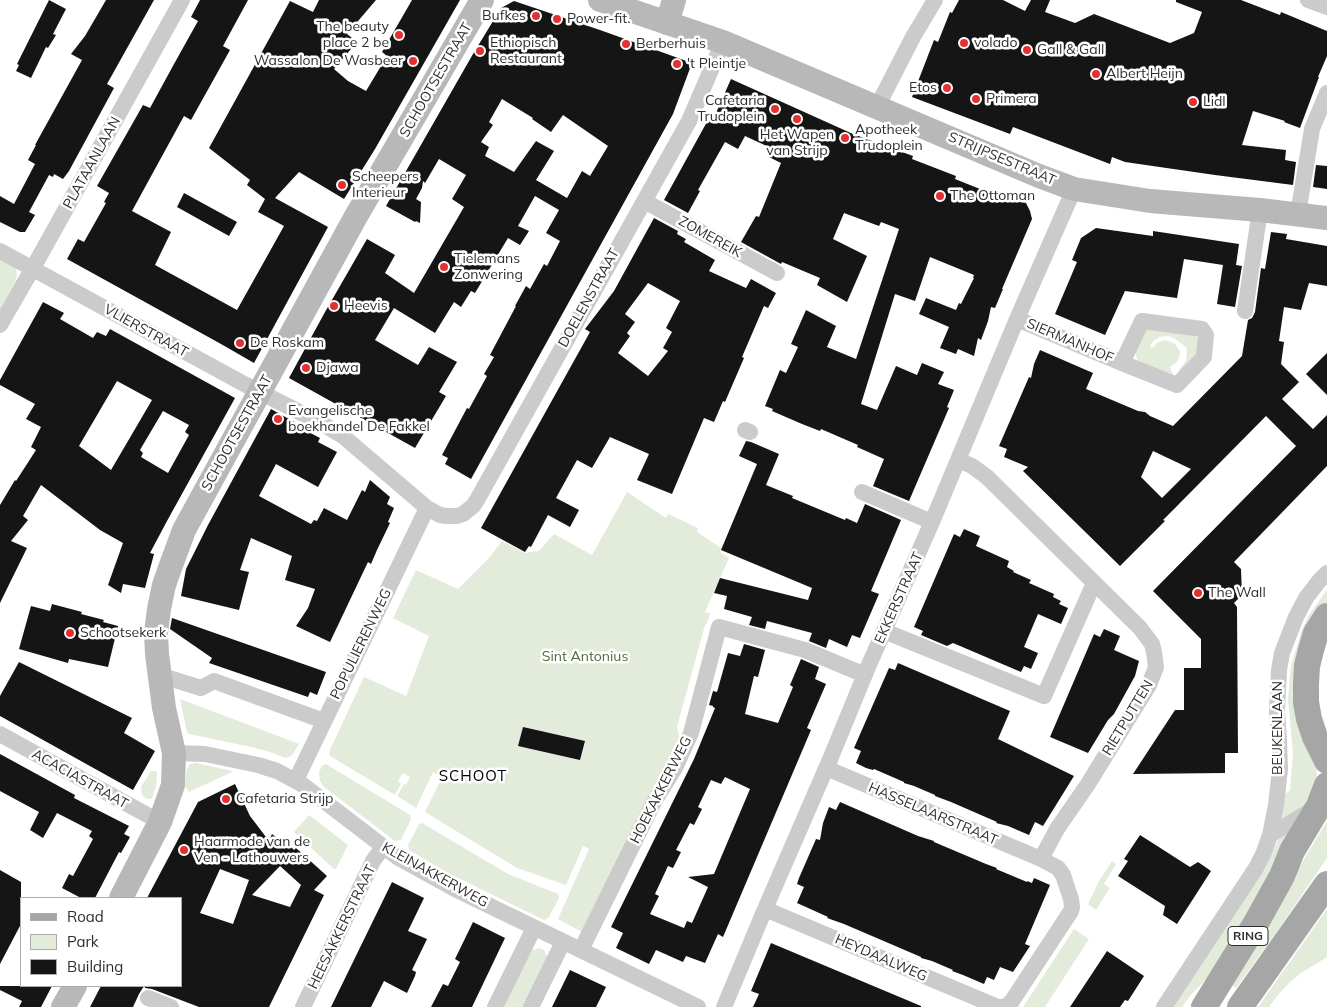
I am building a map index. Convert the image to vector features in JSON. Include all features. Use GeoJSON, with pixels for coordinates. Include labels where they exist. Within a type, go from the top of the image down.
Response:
{"type":"FeatureCollection","features":[{"type":"Feature","properties":{"kind":"main road","name":"BEUKENLAAN"},"geometry":{"type":"LineString","coordinates":[[1327,616],[1316,633],[1307,666],[1306,684],[1306,702],[1309,719],[1315,737],[1327,761]]}},
{"type":"Feature","properties":{"kind":"main road"},"geometry":{"type":"LineString","coordinates":[[1327,643],[1321,663],[1320,676],[1321,702],[1327,723]]}},
{"type":"Feature","properties":{"kind":"main road","name":"RING"},"geometry":{"type":"LineString","coordinates":[[1204,1007],[1256,923],[1282,876],[1292,851],[1324,801]]}},
{"type":"Feature","properties":{"kind":"main road","name":"RING"},"geometry":{"type":"LineString","coordinates":[[1240,1007],[1327,884]]}},
{"type":"Feature","properties":{"kind":"street","name":"PLATAANLAAN"},"geometry":{"type":"LineString","coordinates":[[0,324],[182,0]]}},
{"type":"Feature","properties":{"kind":"street","name":"SCHOOTSESTRAAT"},"geometry":{"type":"LineString","coordinates":[[122,897],[160,822],[173,785],[174,753],[159,675],[156,633],[159,609],[170,568],[184,530],[356,218],[482,0]]}},
{"type":"Feature","properties":{"kind":"street","name":"STRIJPSESTRAAT"},"geometry":{"type":"LineString","coordinates":[[600,0],[723,42],[1039,176],[1074,189],[1150,201],[1260,210],[1327,218]]}},
{"type":"Feature","properties":{"kind":"street"},"geometry":{"type":"LineString","coordinates":[[667,23],[674,0]]}},
{"type":"Feature","properties":{"kind":"street"},"geometry":{"type":"LineString","coordinates":[[876,107],[935,0]]}},
{"type":"Feature","properties":{"kind":"street"},"geometry":{"type":"LineString","coordinates":[[1308,0],[1327,6]]}},
{"type":"Feature","properties":{"kind":"street","name":"DOELENSTRAAT"},"geometry":{"type":"LineString","coordinates":[[427,508],[440,515],[451,516],[463,514],[473,506],[689,121],[723,42]]}},
{"type":"Feature","properties":{"kind":"street"},"geometry":{"type":"LineString","coordinates":[[1298,214],[1312,129],[1327,93]]}},
{"type":"Feature","properties":{"kind":"street","name":"EKKERSTRAAT"},"geometry":{"type":"LineString","coordinates":[[724,1007],[1074,189]]}},
{"type":"Feature","properties":{"kind":"street","name":"ZOMEREIK"},"geometry":{"type":"LineString","coordinates":[[644,201],[776,273]]}},
{"type":"Feature","properties":{"kind":"street"},"geometry":{"type":"LineString","coordinates":[[1245,311],[1260,210]]}},
{"type":"Feature","properties":{"kind":"street","name":"VLIERSTRAAT"},"geometry":{"type":"LineString","coordinates":[[0,251],[259,392],[323,424],[344,437],[427,508]]}},
{"type":"Feature","properties":{"kind":"street","name":"SIERMANHOF"},"geometry":{"type":"LineString","coordinates":[[1018,319],[1122,363],[1176,385],[1204,357],[1206,335],[1202,329],[1142,321],[1122,363]]}},
{"type":"Feature","properties":{"kind":"street","name":"RIETPUTTEN"},"geometry":{"type":"LineString","coordinates":[[958,460],[972,466],[987,477],[1140,628],[1152,644],[1154,652],[1156,666],[1149,685],[1088,784],[1057,828],[1040,859]]}},
{"type":"Feature","properties":{"kind":"street"},"geometry":{"type":"LineString","coordinates":[[862,492],[932,522]]}},
{"type":"Feature","properties":{"kind":"street","name":"POPULIERENWEG"},"geometry":{"type":"LineString","coordinates":[[296,780],[427,508]]}},
{"type":"Feature","properties":{"kind":"street","name":"BEUKENLAAN"},"geometry":{"type":"LineString","coordinates":[[1164,1007],[1256,868],[1264,852],[1270,835],[1276,805],[1280,770],[1276,710],[1278,670],[1282,653],[1296,617],[1318,581],[1327,573]]}},
{"type":"Feature","properties":{"kind":"street"},"geometry":{"type":"LineString","coordinates":[[884,631],[1044,696],[1094,582]]}},
{"type":"Feature","properties":{"kind":"street","name":"HOEKAKKERWEG"},"geometry":{"type":"LineString","coordinates":[[581,950],[655,800],[675,768],[691,733],[719,626],[805,650],[865,675]]}},
{"type":"Feature","properties":{"kind":"street"},"geometry":{"type":"LineString","coordinates":[[159,675],[201,688],[214,681],[324,720]]}},
{"type":"Feature","properties":{"kind":"street","name":"ACACIASTRAAT"},"geometry":{"type":"LineString","coordinates":[[0,734],[160,822]]}},
{"type":"Feature","properties":{"kind":"street","name":"KLEINAKKERWEG"},"geometry":{"type":"LineString","coordinates":[[174,753],[205,754],[249,763],[268,768],[296,780],[397,857],[455,889],[698,1007]]}},
{"type":"Feature","properties":{"kind":"street","name":"HASSELAARSTRAAT"},"geometry":{"type":"LineString","coordinates":[[826,768],[1040,859],[1060,870],[1071,899],[1071,911],[1012,1001],[1004,1007],[998,1007]]}},
{"type":"Feature","properties":{"kind":"street"},"geometry":{"type":"LineString","coordinates":[[1270,835],[1324,801]]}},
{"type":"Feature","properties":{"kind":"street","name":"HEESAKKERSTRAAT"},"geometry":{"type":"LineString","coordinates":[[303,1007],[373,861],[383,847]]}},
{"type":"Feature","properties":{"kind":"street","name":"HEYDAALWEG"},"geometry":{"type":"LineString","coordinates":[[765,909],[998,1007]]}},
{"type":"Feature","properties":{"kind":"street"},"geometry":{"type":"LineString","coordinates":[[495,1007],[534,928]]}},
{"type":"Feature","properties":{"kind":"street"},"geometry":{"type":"LineString","coordinates":[[531,1007],[563,942]]}},
{"type":"Feature","properties":{"kind":"street"},"geometry":{"type":"LineString","coordinates":[[63,1007],[74,987]]}},
{"type":"Feature","properties":{"kind":"street"},"geometry":{"type":"LineString","coordinates":[[148,998],[171,1007]]}},
{"type":"Feature","properties":{"kind":"green space"},"geometry":{"type":"Polygon","coordinates":[[[0,256],[16,268],[17,275],[0,309],[0,256]]]}},
{"type":"Feature","properties":{"kind":"green space"},"geometry":{"type":"Polygon","coordinates":[[[1148,329],[1195,336],[1198,338],[1198,355],[1180,372],[1179,370],[1186,361],[1187,348],[1174,338],[1168,336],[1160,337],[1154,340],[1150,346],[1152,348],[1157,343],[1165,340],[1174,343],[1180,351],[1177,362],[1170,367],[1174,377],[1140,363],[1135,352],[1145,331],[1148,329]]]}},
{"type":"Feature","properties":{"kind":"green space","name":"Sint Antonius"},"geometry":{"type":"Polygon","coordinates":[[[627,492],[666,518],[668,514],[698,528],[697,532],[721,548],[720,552],[729,558],[705,612],[710,613],[677,727],[680,739],[582,932],[558,919],[589,849],[583,846],[566,885],[517,868],[425,812],[442,777],[433,772],[416,808],[397,796],[410,777],[403,773],[398,781],[401,784],[395,795],[330,756],[329,752],[364,677],[406,696],[429,636],[393,618],[416,570],[458,589],[489,558],[502,541],[525,553],[539,551],[554,534],[592,555],[627,492]]]}},
{"type":"Feature","properties":{"kind":"green space"},"geometry":{"type":"Polygon","coordinates":[[[1327,590],[1327,601],[1319,613],[1317,781],[1308,804],[1280,821],[1282,797],[1290,790],[1293,754],[1288,698],[1291,666],[1302,629],[1309,615],[1327,590]]]}},
{"type":"Feature","properties":{"kind":"green space"},"geometry":{"type":"Polygon","coordinates":[[[180,699],[299,744],[293,754],[285,758],[251,747],[189,734],[180,699]]]}},
{"type":"Feature","properties":{"kind":"green space"},"geometry":{"type":"Polygon","coordinates":[[[196,763],[232,772],[189,792],[185,786],[187,769],[190,764],[196,763]]]}},
{"type":"Feature","properties":{"kind":"green space"},"geometry":{"type":"Polygon","coordinates":[[[326,764],[410,815],[411,819],[401,840],[395,841],[324,787],[320,781],[319,772],[322,766],[326,764]]]}},
{"type":"Feature","properties":{"kind":"green space"},"geometry":{"type":"Polygon","coordinates":[[[151,771],[156,771],[157,773],[156,786],[151,799],[147,799],[142,795],[141,787],[151,771]]]}},
{"type":"Feature","properties":{"kind":"green space"},"geometry":{"type":"Polygon","coordinates":[[[309,815],[348,845],[336,869],[294,832],[309,815]]]}},
{"type":"Feature","properties":{"kind":"green space"},"geometry":{"type":"Polygon","coordinates":[[[1327,821],[1327,858],[1236,988],[1229,984],[1327,821]]]}},
{"type":"Feature","properties":{"kind":"green space"},"geometry":{"type":"Polygon","coordinates":[[[422,823],[508,874],[558,894],[559,898],[549,917],[545,920],[542,919],[448,873],[409,850],[408,845],[419,824],[422,823]]]}},
{"type":"Feature","properties":{"kind":"green space"},"geometry":{"type":"Polygon","coordinates":[[[1300,823],[1211,974],[1182,1007],[1173,1007],[1273,850],[1281,834],[1300,823]]]}},
{"type":"Feature","properties":{"kind":"green space"},"geometry":{"type":"Polygon","coordinates":[[[1112,861],[1116,864],[1104,884],[1110,888],[1096,910],[1088,904],[1099,881],[1112,861]]]}},
{"type":"Feature","properties":{"kind":"green space"},"geometry":{"type":"Polygon","coordinates":[[[1327,909],[1327,957],[1301,973],[1288,984],[1269,1007],[1258,1007],[1327,909]]]}},
{"type":"Feature","properties":{"kind":"green space"},"geometry":{"type":"Polygon","coordinates":[[[1074,929],[1089,939],[1045,1007],[1023,1007],[1074,929]]]}},
{"type":"Feature","properties":{"kind":"green space"},"geometry":{"type":"Polygon","coordinates":[[[539,948],[544,950],[547,957],[524,1007],[503,1007],[532,950],[539,948]]]}},
{"type":"Feature","properties":{"kind":"building"},"geometry":{"type":"Polygon","coordinates":[[[49,0],[66,9],[53,34],[56,35],[48,48],[46,47],[31,78],[16,71],[19,65],[17,64],[49,0]]]}},
{"type":"Feature","properties":{"kind":"building"},"geometry":{"type":"Polygon","coordinates":[[[106,0],[154,0],[107,84],[114,88],[69,171],[63,179],[54,174],[53,177],[49,175],[29,212],[35,215],[25,232],[20,232],[0,222],[0,196],[14,204],[35,164],[28,160],[35,145],[82,60],[71,54],[85,36],[106,0]]]}},
{"type":"Feature","properties":{"kind":"building"},"geometry":{"type":"Polygon","coordinates":[[[200,0],[248,0],[223,46],[230,50],[191,120],[184,116],[132,211],[171,232],[155,265],[237,310],[284,226],[258,212],[265,199],[247,185],[250,180],[209,148],[290,1],[313,12],[319,0],[376,0],[347,34],[357,42],[334,69],[348,81],[366,91],[387,56],[382,52],[412,0],[460,0],[375,149],[344,199],[299,172],[275,198],[328,227],[254,363],[67,259],[78,239],[84,242],[106,203],[104,202],[109,193],[97,186],[143,105],[150,108],[198,21],[191,17],[200,0]]]}},
{"type":"Feature","properties":{"kind":"building"},"geometry":{"type":"Polygon","coordinates":[[[959,0],[1003,0],[1025,11],[1031,0],[1050,0],[1045,12],[1075,23],[1094,14],[1170,43],[1194,33],[1202,12],[1176,2],[1176,0],[1241,0],[1280,15],[1281,12],[1327,31],[1327,56],[1300,128],[1253,111],[1242,145],[1286,150],[1285,160],[1296,162],[1293,185],[1125,162],[1112,157],[1110,164],[1013,127],[1010,134],[912,97],[934,40],[938,42],[950,12],[952,13],[959,0]]]}},
{"type":"Feature","properties":{"kind":"building"},"geometry":{"type":"Polygon","coordinates":[[[514,1],[692,63],[673,114],[471,479],[445,464],[448,458],[442,455],[467,408],[469,409],[487,376],[484,374],[494,357],[490,355],[526,286],[530,289],[544,264],[547,266],[560,241],[546,233],[559,210],[535,196],[518,226],[529,231],[520,245],[508,238],[475,293],[471,291],[461,307],[454,302],[435,333],[394,308],[375,340],[418,365],[429,347],[457,362],[439,392],[446,396],[415,448],[289,378],[367,239],[395,255],[385,273],[414,293],[464,207],[452,199],[466,175],[439,159],[425,183],[423,181],[422,188],[416,199],[421,202],[420,223],[386,206],[501,8],[514,1]],[[502,99],[489,122],[493,125],[481,142],[489,147],[485,156],[514,172],[536,141],[554,151],[536,180],[567,198],[582,171],[590,176],[608,146],[563,115],[551,132],[533,118],[502,99]]]}},
{"type":"Feature","properties":{"kind":"building"},"geometry":{"type":"Polygon","coordinates":[[[731,79],[853,134],[913,156],[912,159],[956,176],[955,179],[985,191],[997,203],[1001,194],[1026,203],[1030,211],[1032,219],[995,308],[991,307],[981,340],[978,338],[974,356],[958,349],[956,354],[940,348],[949,327],[919,314],[926,298],[956,310],[959,303],[961,304],[974,275],[930,257],[915,301],[895,294],[861,404],[877,410],[896,366],[917,375],[922,363],[944,372],[938,384],[954,390],[947,407],[949,408],[909,501],[873,486],[884,459],[857,447],[858,445],[821,429],[820,431],[802,424],[765,406],[780,370],[786,373],[798,347],[791,344],[806,310],[836,326],[827,347],[856,359],[899,229],[881,222],[879,226],[844,213],[833,239],[867,256],[847,302],[817,285],[820,278],[782,262],[781,264],[741,242],[756,216],[759,217],[781,163],[767,156],[771,148],[745,136],[738,149],[725,142],[698,190],[700,191],[688,213],[664,200],[708,120],[712,122],[731,79]]]}},
{"type":"Feature","properties":{"kind":"building"},"geometry":{"type":"Polygon","coordinates":[[[1316,165],[1327,166],[1327,189],[1313,187],[1316,165]]]}},
{"type":"Feature","properties":{"kind":"building"},"geometry":{"type":"Polygon","coordinates":[[[184,193],[237,222],[229,236],[177,207],[184,193]]]}},
{"type":"Feature","properties":{"kind":"building"},"geometry":{"type":"Polygon","coordinates":[[[654,218],[678,231],[677,234],[686,239],[684,242],[715,260],[709,271],[746,288],[751,279],[776,293],[768,308],[764,306],[742,357],[744,358],[714,422],[704,418],[672,494],[637,480],[649,454],[610,437],[592,468],[577,460],[556,498],[579,510],[570,527],[548,515],[531,547],[529,546],[525,552],[481,528],[590,332],[585,329],[614,291],[654,218]],[[648,283],[625,314],[635,322],[627,333],[630,336],[618,353],[648,376],[668,351],[663,348],[672,332],[666,328],[680,301],[648,283]]]}},
{"type":"Feature","properties":{"kind":"building"},"geometry":{"type":"Polygon","coordinates":[[[1096,228],[1153,236],[1153,231],[1239,244],[1236,265],[1242,266],[1235,307],[1217,304],[1223,265],[1184,259],[1177,298],[1125,291],[1105,335],[1055,314],[1077,262],[1072,260],[1081,238],[1096,228]]]}},
{"type":"Feature","properties":{"kind":"building"},"geometry":{"type":"Polygon","coordinates":[[[1271,232],[1287,234],[1286,239],[1327,246],[1327,286],[1309,283],[1301,310],[1284,307],[1279,341],[1284,342],[1281,364],[1299,382],[1282,399],[1313,429],[1327,415],[1327,466],[1234,562],[1241,569],[1242,595],[1234,603],[1237,607],[1238,753],[1225,753],[1225,773],[1133,774],[1175,710],[1184,710],[1184,668],[1201,668],[1201,639],[1153,591],[1296,446],[1266,416],[1120,566],[1023,471],[1028,467],[1004,457],[1007,449],[999,446],[1029,377],[1031,378],[1040,350],[1093,373],[1086,389],[1138,411],[1145,412],[1173,426],[1242,356],[1248,320],[1252,318],[1255,312],[1261,268],[1265,269],[1271,232]],[[1153,451],[1141,477],[1162,498],[1191,469],[1153,451]]]}},
{"type":"Feature","properties":{"kind":"building"},"geometry":{"type":"Polygon","coordinates":[[[43,302],[64,313],[60,319],[93,338],[97,332],[106,336],[110,329],[235,398],[150,553],[154,554],[145,588],[123,584],[121,593],[108,585],[123,543],[100,530],[41,485],[23,516],[28,520],[11,541],[27,548],[0,603],[0,505],[36,450],[31,447],[41,427],[26,419],[35,404],[0,385],[0,380],[43,302]],[[117,381],[79,446],[111,470],[152,400],[117,381]],[[163,411],[140,450],[143,453],[141,457],[168,473],[189,435],[185,432],[189,425],[163,411]]]}},
{"type":"Feature","properties":{"kind":"building"},"geometry":{"type":"Polygon","coordinates":[[[1327,353],[1327,395],[1306,374],[1327,353]]]}},
{"type":"Feature","properties":{"kind":"building"},"geometry":{"type":"Polygon","coordinates":[[[271,409],[320,438],[318,442],[337,452],[318,487],[276,464],[259,496],[311,524],[314,520],[317,521],[324,508],[347,520],[362,490],[365,492],[370,480],[390,497],[387,504],[394,508],[388,522],[390,523],[371,564],[368,562],[330,642],[296,626],[308,608],[315,589],[285,580],[292,556],[251,538],[240,570],[249,572],[239,610],[181,596],[186,569],[271,409]]]}},
{"type":"Feature","properties":{"kind":"building"},"geometry":{"type":"Polygon","coordinates":[[[746,441],[779,454],[766,485],[845,520],[846,518],[857,523],[865,504],[901,520],[871,591],[879,594],[860,638],[852,635],[847,647],[829,639],[826,648],[809,641],[812,633],[767,621],[765,629],[749,625],[752,617],[724,609],[727,596],[714,593],[720,578],[808,600],[812,588],[721,550],[757,464],[739,456],[746,441]]]}},
{"type":"Feature","properties":{"kind":"building"},"geometry":{"type":"Polygon","coordinates":[[[964,529],[980,536],[976,546],[1009,561],[1007,567],[1013,572],[1031,580],[1029,583],[1054,594],[1053,597],[1061,601],[1059,604],[1068,608],[1061,624],[1038,614],[1024,647],[1038,653],[1031,669],[1024,666],[1021,672],[953,643],[947,646],[921,635],[923,631],[914,627],[954,534],[960,537],[964,529]]]}},
{"type":"Feature","properties":{"kind":"building","name":"Schootsekerk"},"geometry":{"type":"Polygon","coordinates":[[[52,604],[82,612],[81,614],[118,626],[108,667],[69,659],[68,663],[19,649],[31,606],[50,611],[52,604]]]}},
{"type":"Feature","properties":{"kind":"building"},"geometry":{"type":"Polygon","coordinates":[[[172,618],[326,672],[317,695],[310,692],[308,697],[209,663],[212,658],[170,629],[172,618]]]}},
{"type":"Feature","properties":{"kind":"building"},"geometry":{"type":"Polygon","coordinates":[[[1104,629],[1120,636],[1114,650],[1139,661],[1135,676],[1114,714],[1108,720],[1088,753],[1050,737],[1094,634],[1100,637],[1104,629]]]}},
{"type":"Feature","properties":{"kind":"building"},"geometry":{"type":"Polygon","coordinates":[[[744,644],[765,650],[758,677],[754,676],[745,714],[778,723],[793,687],[790,685],[801,659],[819,667],[815,679],[826,684],[807,728],[811,730],[723,937],[718,934],[705,963],[686,956],[683,962],[656,950],[649,964],[616,948],[623,933],[611,927],[694,759],[715,708],[709,705],[713,691],[717,692],[728,653],[740,656],[744,644]],[[725,777],[721,784],[711,780],[698,807],[702,809],[694,825],[690,823],[676,850],[681,852],[673,868],[668,866],[655,894],[659,896],[650,914],[684,928],[687,921],[692,923],[708,887],[688,877],[714,874],[750,789],[725,777]]]}},
{"type":"Feature","properties":{"kind":"building"},"geometry":{"type":"Polygon","coordinates":[[[19,662],[132,718],[124,733],[155,751],[133,790],[0,716],[0,696],[19,662]]]}},
{"type":"Feature","properties":{"kind":"building"},"geometry":{"type":"Polygon","coordinates":[[[898,663],[1010,711],[998,739],[1074,776],[1043,826],[1035,822],[1029,835],[996,823],[914,786],[856,763],[861,751],[854,748],[889,668],[895,670],[898,663]]]}},
{"type":"Feature","properties":{"kind":"building"},"geometry":{"type":"Polygon","coordinates":[[[523,727],[585,741],[580,760],[518,746],[523,727]]]}},
{"type":"Feature","properties":{"kind":"building"},"geometry":{"type":"Polygon","coordinates":[[[0,754],[75,795],[74,798],[129,826],[124,834],[130,837],[121,853],[119,852],[96,897],[79,897],[62,888],[69,874],[73,876],[93,839],[89,836],[92,831],[57,813],[43,838],[30,830],[39,812],[0,791],[0,754]]]}},
{"type":"Feature","properties":{"kind":"building"},"geometry":{"type":"Polygon","coordinates":[[[235,784],[250,816],[269,841],[272,834],[284,844],[286,842],[294,850],[296,848],[327,876],[314,890],[324,895],[269,1007],[199,1007],[145,988],[182,987],[182,897],[148,897],[198,802],[235,784]],[[280,866],[252,895],[290,907],[301,885],[280,866]],[[220,869],[200,913],[233,924],[249,880],[220,869]]]}},
{"type":"Feature","properties":{"kind":"building"},"geometry":{"type":"Polygon","coordinates":[[[840,802],[1027,882],[1032,883],[1034,878],[1050,885],[1025,944],[1030,946],[1013,972],[1000,967],[994,980],[987,977],[984,984],[827,918],[797,903],[804,887],[797,884],[799,878],[816,839],[820,840],[823,823],[829,807],[836,810],[840,802]]]}},
{"type":"Feature","properties":{"kind":"building"},"geometry":{"type":"Polygon","coordinates":[[[1140,835],[1190,867],[1198,862],[1211,871],[1177,924],[1163,915],[1165,906],[1118,876],[1128,861],[1124,859],[1140,835]]]}},
{"type":"Feature","properties":{"kind":"building"},"geometry":{"type":"Polygon","coordinates":[[[0,870],[21,882],[21,897],[20,926],[0,964],[0,870]]]}},
{"type":"Feature","properties":{"kind":"building"},"geometry":{"type":"Polygon","coordinates":[[[392,882],[424,898],[408,931],[427,939],[412,970],[416,972],[407,993],[384,981],[371,1007],[331,1007],[392,882]]]}},
{"type":"Feature","properties":{"kind":"building"},"geometry":{"type":"Polygon","coordinates":[[[473,922],[505,938],[472,1007],[431,1007],[443,984],[448,986],[460,962],[455,959],[473,922]]]}},
{"type":"Feature","properties":{"kind":"building"},"geometry":{"type":"Polygon","coordinates":[[[771,943],[921,1007],[753,1007],[759,994],[751,991],[771,943]]]}},
{"type":"Feature","properties":{"kind":"building"},"geometry":{"type":"Polygon","coordinates":[[[1107,951],[1144,976],[1128,1001],[1125,1000],[1120,1007],[1070,1007],[1107,951]]]}},
{"type":"Feature","properties":{"kind":"building"},"geometry":{"type":"Polygon","coordinates":[[[570,970],[606,987],[596,1007],[552,1007],[570,970]]]}},
{"type":"Feature","properties":{"kind":"building"},"geometry":{"type":"Polygon","coordinates":[[[0,986],[51,987],[41,1007],[19,1007],[22,1001],[0,990],[0,986]]]}},
{"type":"Feature","properties":{"kind":"building"},"geometry":{"type":"Polygon","coordinates":[[[100,987],[143,987],[133,1007],[90,1007],[100,987]]]}},
{"type":"Feature","properties":{"kind":"place","name":"Bufkes"},"geometry":{"type":"Point","coordinates":[536,16]}},
{"type":"Feature","properties":{"kind":"place","name":"Power-fit."},"geometry":{"type":"Point","coordinates":[557,19]}},
{"type":"Feature","properties":{"kind":"place","name":"The beauty place 2 be"},"geometry":{"type":"Point","coordinates":[399,35]}},
{"type":"Feature","properties":{"kind":"place","name":"volado"},"geometry":{"type":"Point","coordinates":[964,43]}},
{"type":"Feature","properties":{"kind":"place","name":"Berberhuis"},"geometry":{"type":"Point","coordinates":[626,44]}},
{"type":"Feature","properties":{"kind":"place","name":"Gall & Gall"},"geometry":{"type":"Point","coordinates":[1027,50]}},
{"type":"Feature","properties":{"kind":"place","name":"Ethiopisch Restaurant"},"geometry":{"type":"Point","coordinates":[480,51]}},
{"type":"Feature","properties":{"kind":"place","name":"Wassalon De Wasbeer"},"geometry":{"type":"Point","coordinates":[413,61]}},
{"type":"Feature","properties":{"kind":"place","name":"'t Pleintje"},"geometry":{"type":"Point","coordinates":[677,64]}},
{"type":"Feature","properties":{"kind":"place","name":"Albert Heijn"},"geometry":{"type":"Point","coordinates":[1096,74]}},
{"type":"Feature","properties":{"kind":"place","name":"Etos"},"geometry":{"type":"Point","coordinates":[947,88]}},
{"type":"Feature","properties":{"kind":"place","name":"Primera"},"geometry":{"type":"Point","coordinates":[976,99]}},
{"type":"Feature","properties":{"kind":"place","name":"Lidl"},"geometry":{"type":"Point","coordinates":[1193,102]}},
{"type":"Feature","properties":{"kind":"place","name":"Cafetaria Trudoplein"},"geometry":{"type":"Point","coordinates":[775,109]}},
{"type":"Feature","properties":{"kind":"place","name":"Het Wapen van Strijp"},"geometry":{"type":"Point","coordinates":[797,119]}},
{"type":"Feature","properties":{"kind":"place","name":"Apotheek Trudoplein"},"geometry":{"type":"Point","coordinates":[845,138]}},
{"type":"Feature","properties":{"kind":"place","name":"Scheepers Interieur"},"geometry":{"type":"Point","coordinates":[342,185]}},
{"type":"Feature","properties":{"kind":"place","name":"The Ottoman"},"geometry":{"type":"Point","coordinates":[940,196]}},
{"type":"Feature","properties":{"kind":"place","name":"Tielemans Zonwering"},"geometry":{"type":"Point","coordinates":[444,267]}},
{"type":"Feature","properties":{"kind":"place","name":"Heevis"},"geometry":{"type":"Point","coordinates":[334,306]}},
{"type":"Feature","properties":{"kind":"place","name":"De Roskam"},"geometry":{"type":"Point","coordinates":[240,343]}},
{"type":"Feature","properties":{"kind":"place","name":"Djawa"},"geometry":{"type":"Point","coordinates":[306,368]}},
{"type":"Feature","properties":{"kind":"place","name":"Evangelische boekhandel De Fakkel"},"geometry":{"type":"Point","coordinates":[278,419]}},
{"type":"Feature","properties":{"kind":"place","name":"The Wall"},"geometry":{"type":"Point","coordinates":[1198,593]}},
{"type":"Feature","properties":{"kind":"place","name":"Schootsekerk"},"geometry":{"type":"Point","coordinates":[70,633]}},
{"type":"Feature","properties":{"kind":"place","name":"Cafetaria Strijp"},"geometry":{"type":"Point","coordinates":[226,799]}},
{"type":"Feature","properties":{"kind":"place","name":"Haarmode van de Ven - Lathouwers"},"geometry":{"type":"Point","coordinates":[184,850]}},
{"type":"Feature","properties":{"kind":"district","name":"SCHOOT"},"geometry":{"type":"Point","coordinates":[473,776]}}]}
